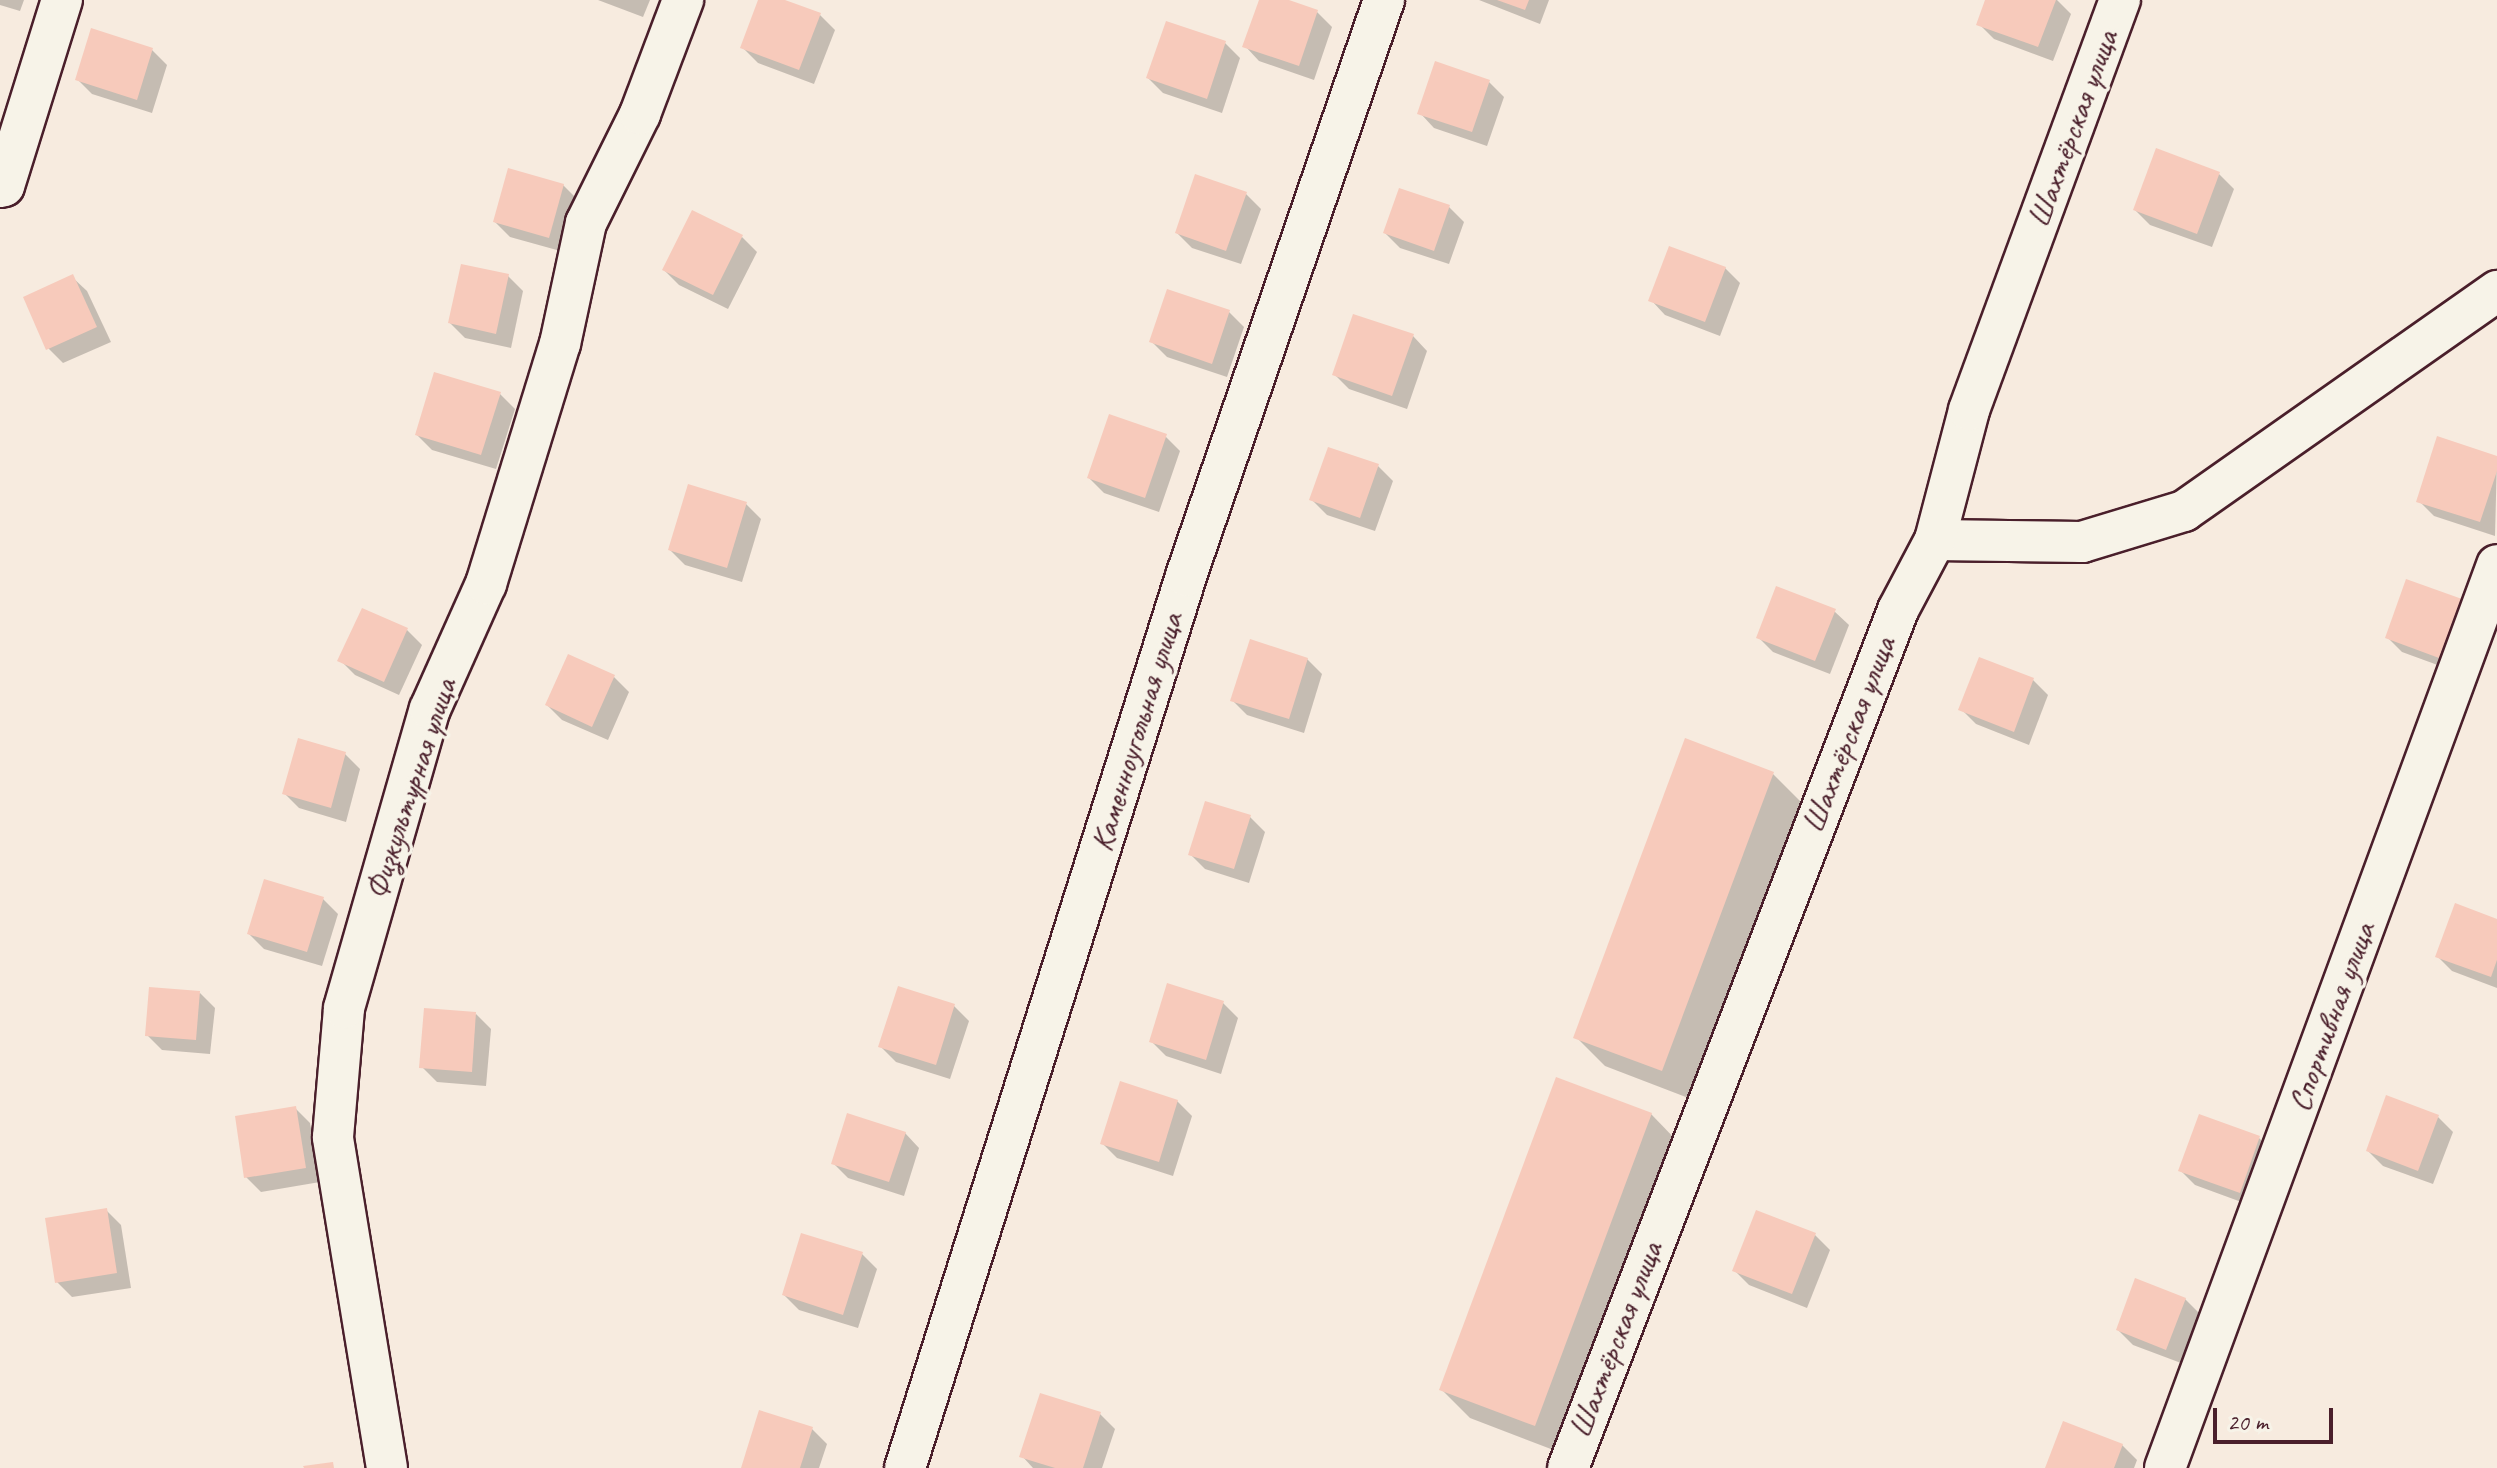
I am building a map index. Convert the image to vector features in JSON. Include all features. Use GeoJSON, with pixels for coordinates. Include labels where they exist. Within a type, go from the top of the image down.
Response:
{"type":"FeatureCollection","features":[{"type":"Feature","properties":{"kind":"street"},"geometry":{"type":"LineString","coordinates":[[0,187],[4,186],[62,0]]}},
{"type":"Feature","properties":{"kind":"street","name":"Физкультурная улица"},"geometry":{"type":"LineString","coordinates":[[387,1468],[333,1137],[344,1008],[430,709],[486,584],[560,344],[586,223],[640,114],[683,0]]}},
{"type":"Feature","properties":{"kind":"street","name":"Каменноугольная улица"},"geometry":{"type":"LineString","coordinates":[[905,1468],[1186,576],[1384,0]]}},
{"type":"Feature","properties":{"kind":"street","name":"Шахтёрская улица"},"geometry":{"type":"LineString","coordinates":[[1568,1468],[1898,610],[1935,540],[1969,410],[2120,0]]}},
{"type":"Feature","properties":{"kind":"street"},"geometry":{"type":"LineString","coordinates":[[1935,540],[2082,542],[2184,511],[2497,291]]}},
{"type":"Feature","properties":{"kind":"street","name":"Спортивная улица"},"geometry":{"type":"LineString","coordinates":[[2165,1468],[2497,565]]}},
{"type":"Feature","properties":{"kind":"building"},"geometry":{"type":"Polygon","coordinates":[[[758,0],[785,0],[821,13],[799,70],[740,48],[758,0]]]}},
{"type":"Feature","properties":{"kind":"building"},"geometry":{"type":"Polygon","coordinates":[[[1259,0],[1289,0],[1318,10],[1299,66],[1242,47],[1259,0]]]}},
{"type":"Feature","properties":{"kind":"building"},"geometry":{"type":"Polygon","coordinates":[[[1497,0],[1529,0],[1525,10],[1497,0]]]}},
{"type":"Feature","properties":{"kind":"building"},"geometry":{"type":"Polygon","coordinates":[[[1985,0],[2056,0],[2038,47],[1976,25],[1985,0]]]}},
{"type":"Feature","properties":{"kind":"building"},"geometry":{"type":"Polygon","coordinates":[[[1166,21],[1226,41],[1207,99],[1146,78],[1166,21]]]}},
{"type":"Feature","properties":{"kind":"building"},"geometry":{"type":"Polygon","coordinates":[[[91,28],[153,48],[137,100],[75,80],[91,28]]]}},
{"type":"Feature","properties":{"kind":"building"},"geometry":{"type":"Polygon","coordinates":[[[1435,61],[1490,80],[1472,132],[1417,114],[1435,61]]]}},
{"type":"Feature","properties":{"kind":"building"},"geometry":{"type":"Polygon","coordinates":[[[2156,148],[2220,172],[2197,234],[2133,210],[2156,148]]]}},
{"type":"Feature","properties":{"kind":"building"},"geometry":{"type":"Polygon","coordinates":[[[508,168],[564,184],[549,238],[493,222],[508,168]]]}},
{"type":"Feature","properties":{"kind":"building"},"geometry":{"type":"Polygon","coordinates":[[[1195,174],[1247,192],[1226,251],[1175,233],[1195,174]]]}},
{"type":"Feature","properties":{"kind":"building"},"geometry":{"type":"Polygon","coordinates":[[[1399,188],[1450,205],[1434,251],[1383,233],[1399,188]]]}},
{"type":"Feature","properties":{"kind":"building"},"geometry":{"type":"Polygon","coordinates":[[[692,210],[743,235],[713,295],[662,270],[692,210]]]}},
{"type":"Feature","properties":{"kind":"building"},"geometry":{"type":"Polygon","coordinates":[[[1669,246],[1726,267],[1705,322],[1648,301],[1669,246]]]}},
{"type":"Feature","properties":{"kind":"building"},"geometry":{"type":"Polygon","coordinates":[[[461,264],[509,274],[496,334],[448,323],[461,264]]]}},
{"type":"Feature","properties":{"kind":"building"},"geometry":{"type":"Polygon","coordinates":[[[73,274],[97,327],[46,350],[23,297],[73,274]]]}},
{"type":"Feature","properties":{"kind":"building"},"geometry":{"type":"Polygon","coordinates":[[[1167,289],[1230,310],[1212,364],[1149,342],[1167,289]]]}},
{"type":"Feature","properties":{"kind":"building"},"geometry":{"type":"Polygon","coordinates":[[[1353,314],[1414,334],[1392,396],[1332,375],[1353,314]]]}},
{"type":"Feature","properties":{"kind":"building"},"geometry":{"type":"Polygon","coordinates":[[[434,372],[501,392],[481,455],[415,435],[434,372]]]}},
{"type":"Feature","properties":{"kind":"building"},"geometry":{"type":"Polygon","coordinates":[[[1109,414],[1167,434],[1145,498],[1087,478],[1109,414]]]}},
{"type":"Feature","properties":{"kind":"building"},"geometry":{"type":"Polygon","coordinates":[[[2437,436],[2497,456],[2497,471],[2480,522],[2416,502],[2437,436]]]}},
{"type":"Feature","properties":{"kind":"building"},"geometry":{"type":"Polygon","coordinates":[[[1328,447],[1379,464],[1360,518],[1309,500],[1328,447]]]}},
{"type":"Feature","properties":{"kind":"building"},"geometry":{"type":"Polygon","coordinates":[[[688,484],[747,502],[727,568],[668,550],[688,484]]]}},
{"type":"Feature","properties":{"kind":"building"},"geometry":{"type":"Polygon","coordinates":[[[2406,579],[2462,599],[2439,658],[2385,638],[2406,579]]]}},
{"type":"Feature","properties":{"kind":"building"},"geometry":{"type":"Polygon","coordinates":[[[1776,586],[1836,609],[1815,661],[1756,638],[1776,586]]]}},
{"type":"Feature","properties":{"kind":"building"},"geometry":{"type":"Polygon","coordinates":[[[362,608],[408,628],[384,682],[337,661],[362,608]]]}},
{"type":"Feature","properties":{"kind":"building"},"geometry":{"type":"Polygon","coordinates":[[[1250,639],[1308,658],[1289,719],[1230,701],[1250,639]]]}},
{"type":"Feature","properties":{"kind":"building"},"geometry":{"type":"Polygon","coordinates":[[[568,654],[615,675],[592,727],[545,705],[568,654]]]}},
{"type":"Feature","properties":{"kind":"building"},"geometry":{"type":"Polygon","coordinates":[[[1979,657],[2034,678],[2014,732],[1958,710],[1979,657]]]}},
{"type":"Feature","properties":{"kind":"building"},"geometry":{"type":"Polygon","coordinates":[[[298,738],[346,752],[331,808],[282,794],[298,738]]]}},
{"type":"Feature","properties":{"kind":"building"},"geometry":{"type":"Polygon","coordinates":[[[1685,738],[1774,772],[1662,1071],[1573,1038],[1685,738]]]}},
{"type":"Feature","properties":{"kind":"building"},"geometry":{"type":"Polygon","coordinates":[[[1205,801],[1251,815],[1234,869],[1188,855],[1205,801]]]}},
{"type":"Feature","properties":{"kind":"building"},"geometry":{"type":"Polygon","coordinates":[[[264,879],[324,897],[307,952],[247,934],[264,879]]]}},
{"type":"Feature","properties":{"kind":"building"},"geometry":{"type":"Polygon","coordinates":[[[2455,903],[2497,919],[2497,960],[2491,977],[2435,957],[2455,903]]]}},
{"type":"Feature","properties":{"kind":"building"},"geometry":{"type":"Polygon","coordinates":[[[1167,983],[1224,1001],[1206,1060],[1149,1042],[1167,983]]]}},
{"type":"Feature","properties":{"kind":"building"},"geometry":{"type":"Polygon","coordinates":[[[898,986],[955,1004],[936,1065],[878,1047],[898,986]]]}},
{"type":"Feature","properties":{"kind":"building"},"geometry":{"type":"Polygon","coordinates":[[[149,987],[200,991],[196,1040],[145,1036],[149,987]]]}},
{"type":"Feature","properties":{"kind":"building"},"geometry":{"type":"Polygon","coordinates":[[[424,1008],[476,1012],[472,1072],[419,1068],[424,1008]]]}},
{"type":"Feature","properties":{"kind":"building"},"geometry":{"type":"Polygon","coordinates":[[[1556,1077],[1652,1113],[1535,1426],[1439,1390],[1556,1077]]]}},
{"type":"Feature","properties":{"kind":"building"},"geometry":{"type":"Polygon","coordinates":[[[1120,1081],[1178,1100],[1159,1162],[1100,1144],[1120,1081]]]}},
{"type":"Feature","properties":{"kind":"building"},"geometry":{"type":"Polygon","coordinates":[[[2386,1095],[2439,1115],[2418,1171],[2366,1151],[2386,1095]]]}},
{"type":"Feature","properties":{"kind":"building"},"geometry":{"type":"Polygon","coordinates":[[[296,1106],[306,1168],[244,1178],[235,1116],[296,1106]]]}},
{"type":"Feature","properties":{"kind":"building"},"geometry":{"type":"Polygon","coordinates":[[[847,1113],[906,1132],[889,1182],[831,1164],[847,1113]]]}},
{"type":"Feature","properties":{"kind":"building"},"geometry":{"type":"Polygon","coordinates":[[[2199,1114],[2260,1136],[2240,1193],[2178,1171],[2199,1114]]]}},
{"type":"Feature","properties":{"kind":"building"},"geometry":{"type":"Polygon","coordinates":[[[107,1208],[117,1273],[55,1283],[45,1218],[107,1208]]]}},
{"type":"Feature","properties":{"kind":"building"},"geometry":{"type":"Polygon","coordinates":[[[1756,1210],[1816,1233],[1792,1294],[1732,1271],[1756,1210]]]}},
{"type":"Feature","properties":{"kind":"building"},"geometry":{"type":"Polygon","coordinates":[[[801,1233],[863,1252],[843,1315],[782,1295],[801,1233]]]}},
{"type":"Feature","properties":{"kind":"building"},"geometry":{"type":"Polygon","coordinates":[[[2135,1278],[2186,1298],[2166,1350],[2116,1330],[2135,1278]]]}},
{"type":"Feature","properties":{"kind":"building"},"geometry":{"type":"Polygon","coordinates":[[[1040,1393],[1101,1412],[1083,1468],[1055,1468],[1019,1457],[1040,1393]]]}},
{"type":"Feature","properties":{"kind":"building"},"geometry":{"type":"Polygon","coordinates":[[[759,1410],[813,1427],[800,1468],[741,1468],[759,1410]]]}},
{"type":"Feature","properties":{"kind":"building"},"geometry":{"type":"Polygon","coordinates":[[[2063,1421],[2123,1444],[2114,1468],[2045,1468],[2063,1421]]]}},
{"type":"Feature","properties":{"kind":"building"},"geometry":{"type":"Polygon","coordinates":[[[333,1462],[334,1468],[303,1466],[333,1462]]]}}]}
